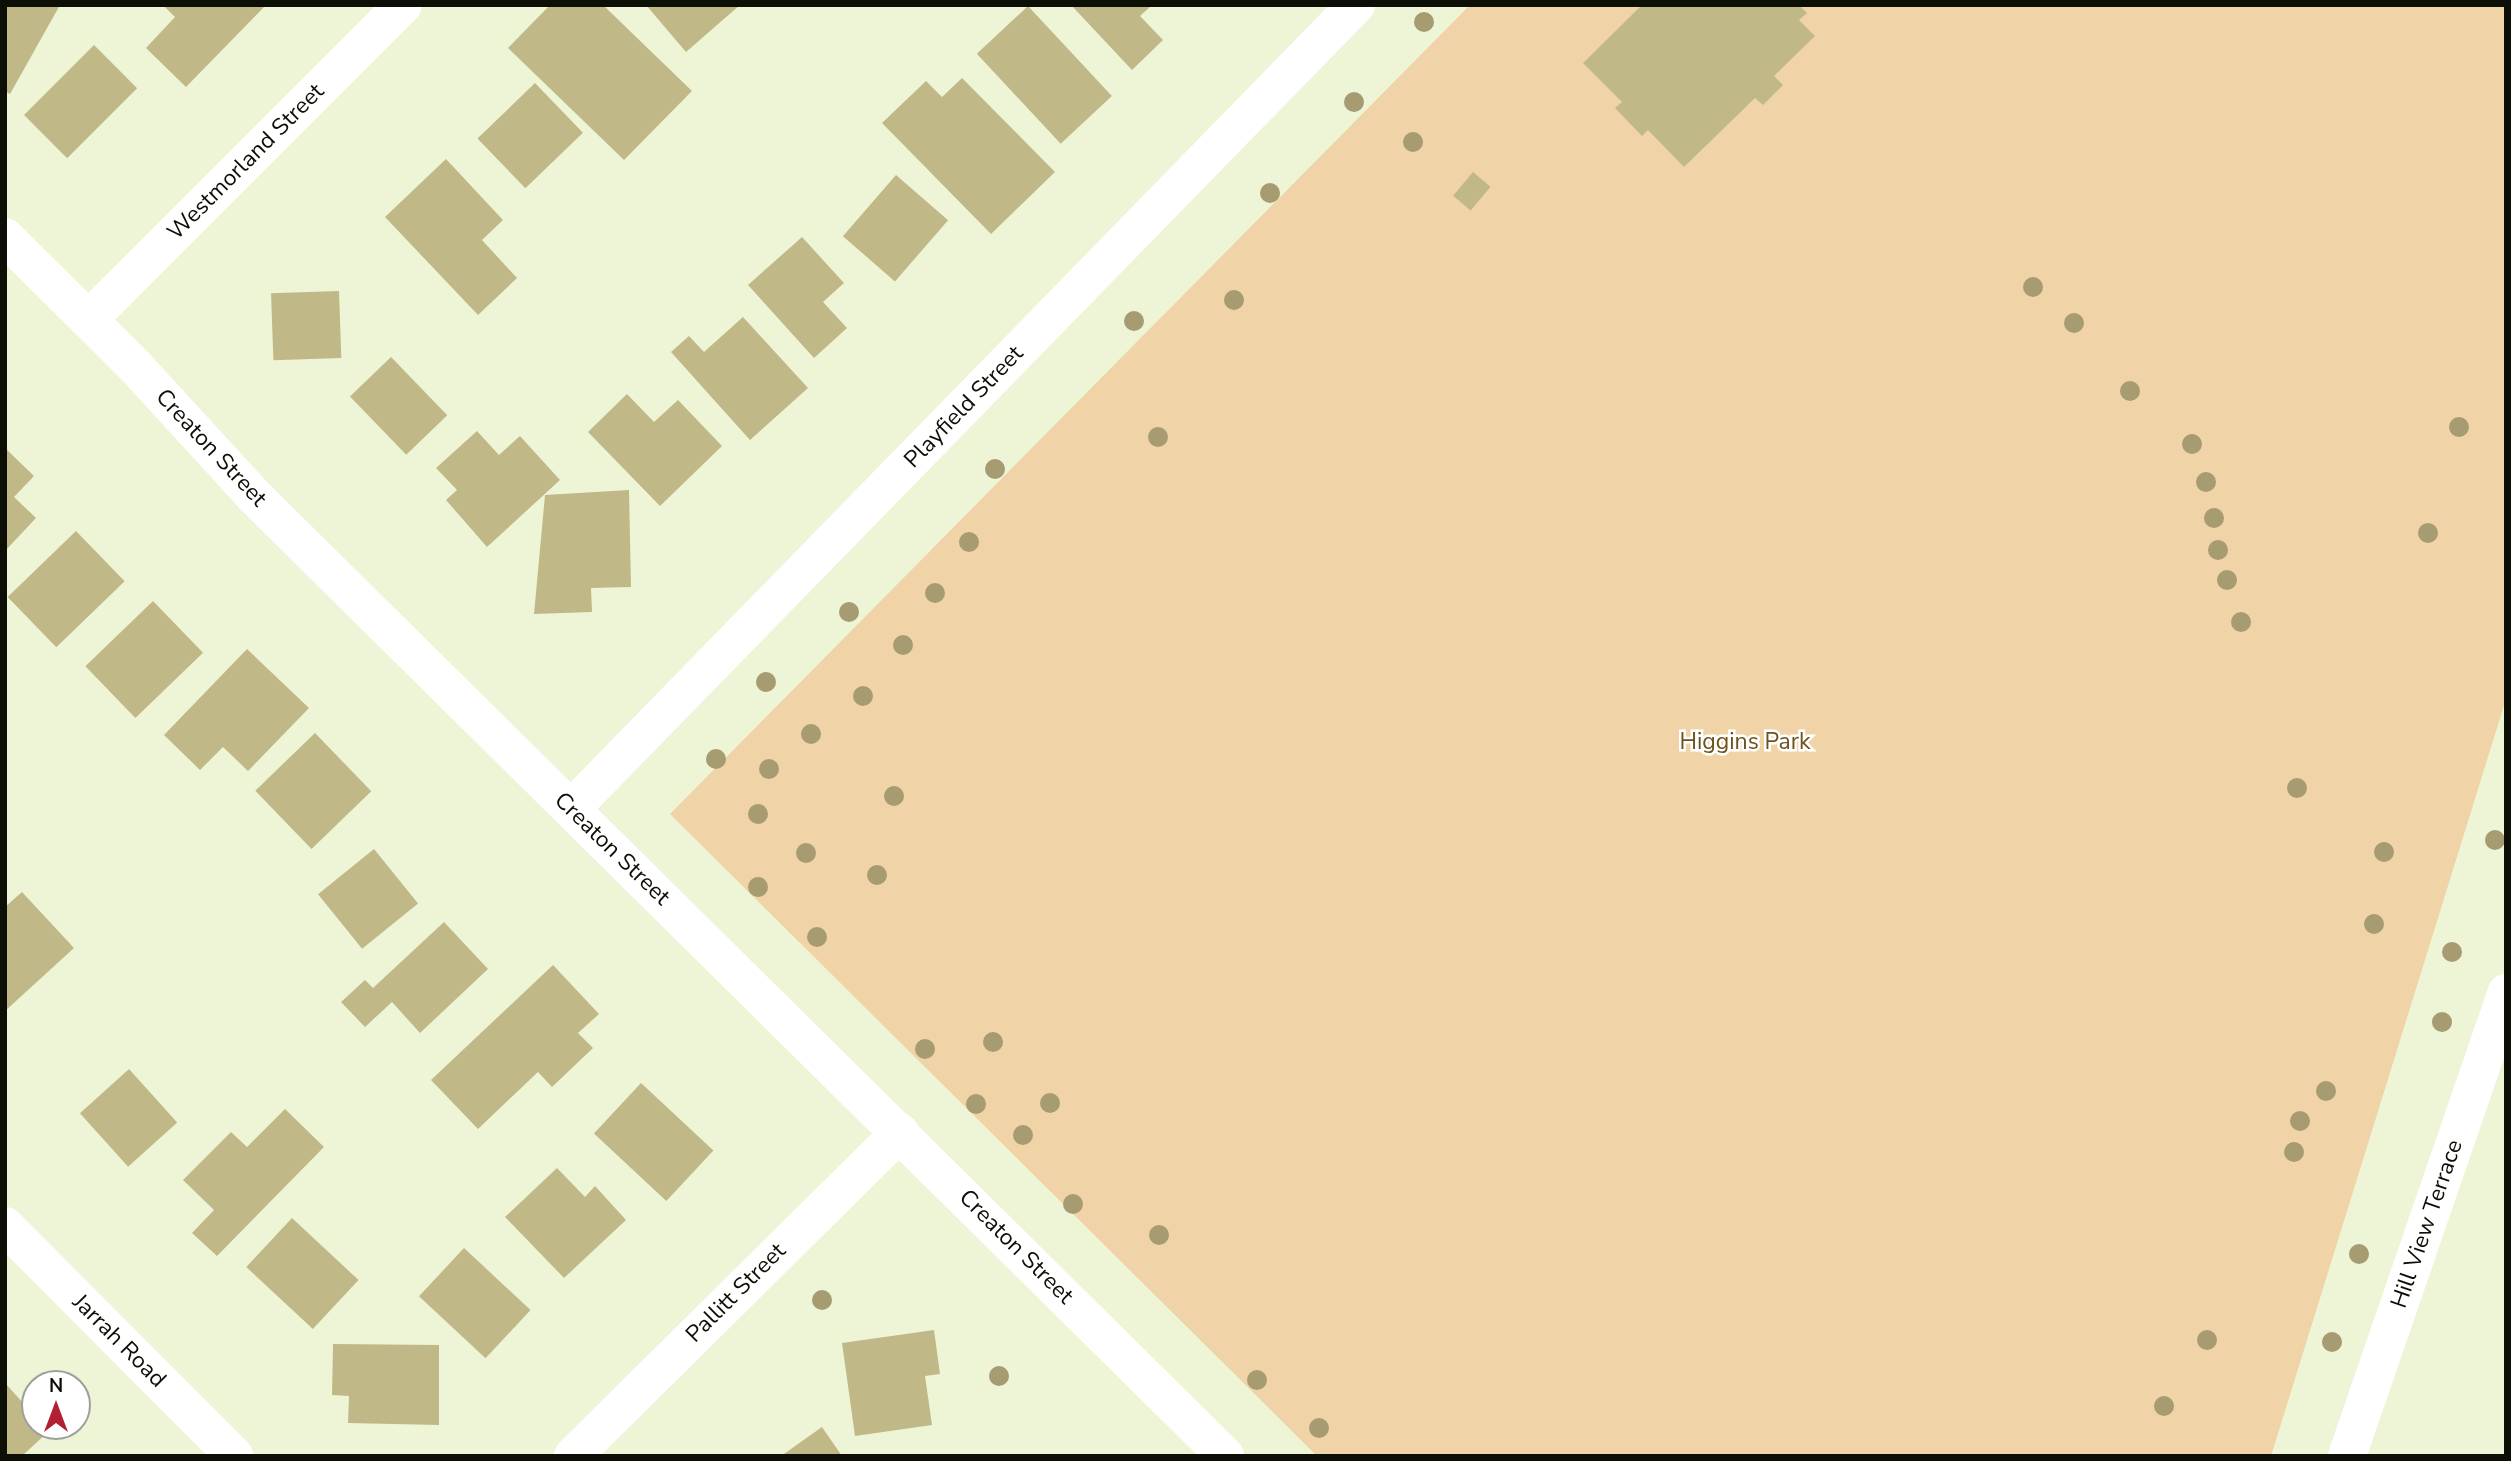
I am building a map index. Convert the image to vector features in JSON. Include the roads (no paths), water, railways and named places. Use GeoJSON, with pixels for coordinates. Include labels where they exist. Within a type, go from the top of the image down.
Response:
{"type":"FeatureCollection","features":[{"type":"Feature","properties":{"kind":"street","name":"Westmorland Street"},"geometry":{"type":"LineString","coordinates":[[89,319],[403,5]]}},
{"type":"Feature","properties":{"kind":"street","name":"Playfield Street"},"geometry":{"type":"LineString","coordinates":[[571,809],[1356,5]]}},
{"type":"Feature","properties":{"kind":"street","name":"Creaton Street"},"geometry":{"type":"LineString","coordinates":[[5,237],[89,319],[253,495],[1225,1456]]}},
{"type":"Feature","properties":{"kind":"street","name":"Hill View Terrace"},"geometry":{"type":"LineString","coordinates":[[2347,1456],[2506,993]]}},
{"type":"Feature","properties":{"kind":"street","name":"Pallitt Street"},"geometry":{"type":"LineString","coordinates":[[573,1456],[900,1132]]}},
{"type":"Feature","properties":{"kind":"street","name":"Jarrah Road"},"geometry":{"type":"LineString","coordinates":[[5,1226],[234,1456]]}},
{"type":"Feature","properties":{"kind":"park label","name":"Higgins Park"},"geometry":{"type":"Point","coordinates":[1745,742]}}]}
